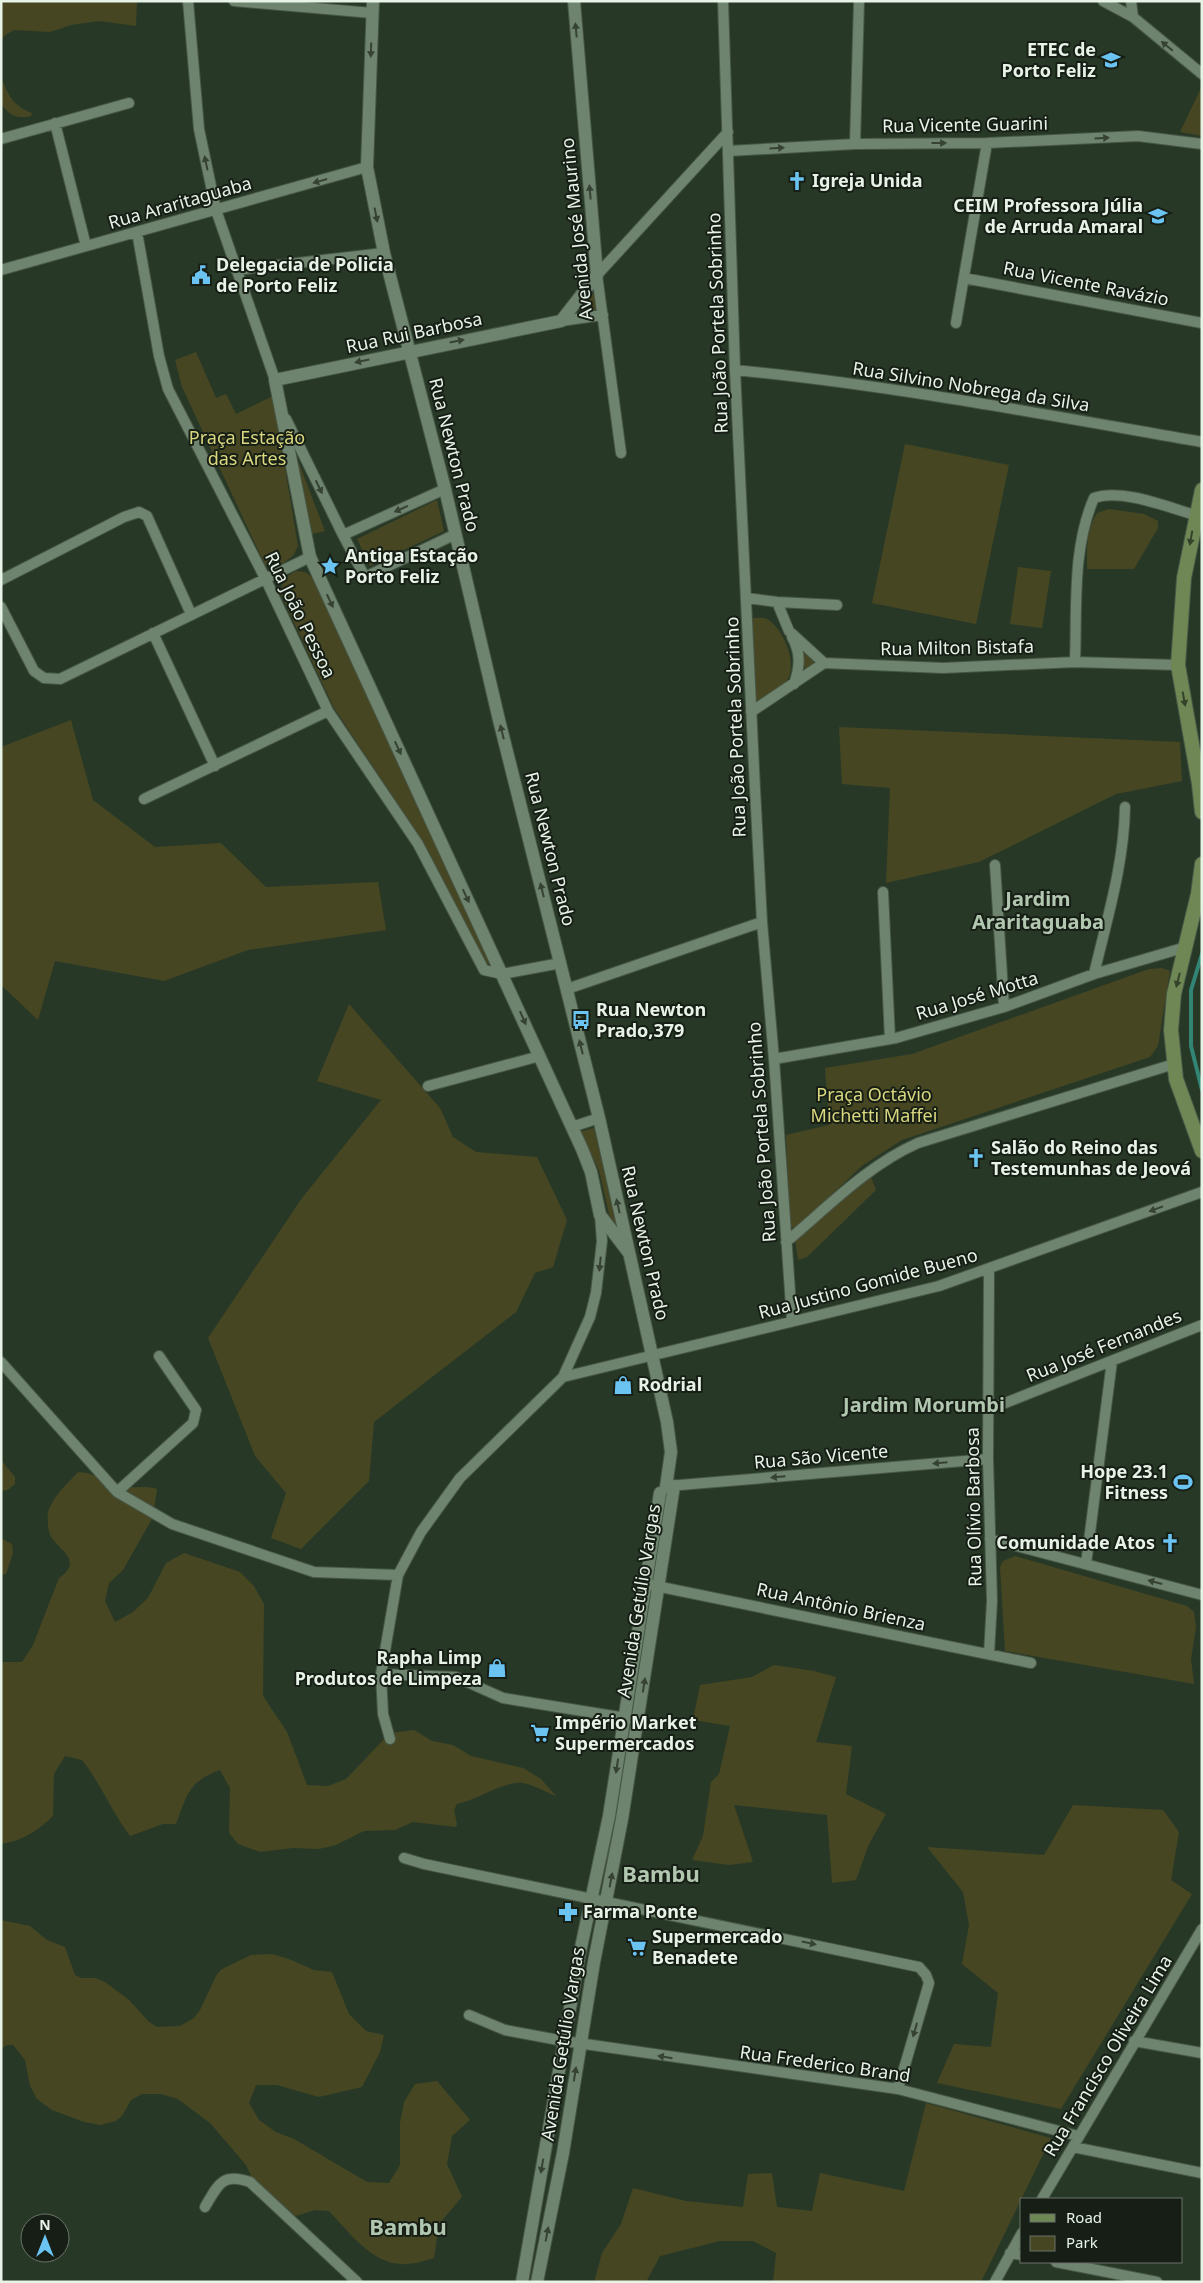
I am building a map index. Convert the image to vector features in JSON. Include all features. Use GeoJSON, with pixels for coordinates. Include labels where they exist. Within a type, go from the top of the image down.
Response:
{"type":"FeatureCollection","features":[{"type":"Feature","properties":{"kind":"main road"},"geometry":{"type":"LineString","coordinates":[[1202,490],[1195,515],[1184,578],[1178,665],[1199,784],[1202,812]]}},
{"type":"Feature","properties":{"kind":"main road"},"geometry":{"type":"LineString","coordinates":[[1202,864],[1186,947],[1174,994],[1171,1030],[1176,1078],[1202,1152]]}},
{"type":"Feature","properties":{"kind":"street"},"geometry":{"type":"LineString","coordinates":[[188,1],[199,129],[216,210],[274,380],[310,557],[572,1127],[591,1172],[600,1216],[602,1241],[596,1293],[582,1337],[563,1377],[460,1478],[421,1532],[398,1574],[381,1674],[383,1714],[390,1740]]}},
{"type":"Feature","properties":{"kind":"street"},"geometry":{"type":"LineString","coordinates":[[234,1],[373,7]]}},
{"type":"Feature","properties":{"kind":"street","name":"Avenida José Maurino"},"geometry":{"type":"LineString","coordinates":[[574,1],[597,275],[621,453]]}},
{"type":"Feature","properties":{"kind":"street","name":"Rua João Portela Sobrinho"},"geometry":{"type":"LineString","coordinates":[[723,1],[735,370],[751,712],[762,922],[774,1059],[792,1321]]}},
{"type":"Feature","properties":{"kind":"street"},"geometry":{"type":"LineString","coordinates":[[856,144],[859,1]]}},
{"type":"Feature","properties":{"kind":"street"},"geometry":{"type":"LineString","coordinates":[[1103,1],[1133,17],[1202,74]]}},
{"type":"Feature","properties":{"kind":"street"},"geometry":{"type":"LineString","coordinates":[[1131,1],[1133,17]]}},
{"type":"Feature","properties":{"kind":"street","name":"Rua Newton Prado"},"geometry":{"type":"LineString","coordinates":[[373,7],[367,167],[384,253],[445,488],[499,720],[598,1118],[653,1356]]}},
{"type":"Feature","properties":{"kind":"street"},"geometry":{"type":"LineString","coordinates":[[1,139],[129,103]]}},
{"type":"Feature","properties":{"kind":"street"},"geometry":{"type":"LineString","coordinates":[[55,123],[86,246]]}},
{"type":"Feature","properties":{"kind":"street"},"geometry":{"type":"LineString","coordinates":[[561,321],[597,275],[728,132]]}},
{"type":"Feature","properties":{"kind":"street","name":"Rua Vicente Guarini"},"geometry":{"type":"LineString","coordinates":[[728,151],[856,144],[987,143],[1138,136],[1202,144]]}},
{"type":"Feature","properties":{"kind":"street"},"geometry":{"type":"LineString","coordinates":[[956,323],[987,143]]}},
{"type":"Feature","properties":{"kind":"street","name":"Rua Araritaguaba"},"geometry":{"type":"LineString","coordinates":[[1,270],[367,167]]}},
{"type":"Feature","properties":{"kind":"street","name":"Rua João Pessoa"},"geometry":{"type":"LineString","coordinates":[[137,232],[159,356],[168,389],[265,578],[328,711],[418,844],[484,970],[502,974]]}},
{"type":"Feature","properties":{"kind":"street"},"geometry":{"type":"LineString","coordinates":[[236,270],[384,253]]}},
{"type":"Feature","properties":{"kind":"street","name":"Rua Vicente Ravázio"},"geometry":{"type":"LineString","coordinates":[[964,278],[1202,323]]}},
{"type":"Feature","properties":{"kind":"street","name":"Rua Rui Barbosa"},"geometry":{"type":"LineString","coordinates":[[274,380],[409,351],[561,321],[602,315]]}},
{"type":"Feature","properties":{"kind":"street","name":"Rua Silvino Nobrega da Silva"},"geometry":{"type":"LineString","coordinates":[[735,370],[898,390],[1202,442]]}},
{"type":"Feature","properties":{"kind":"street"},"geometry":{"type":"LineString","coordinates":[[282,412],[365,577],[456,534]]}},
{"type":"Feature","properties":{"kind":"street"},"geometry":{"type":"LineString","coordinates":[[343,535],[445,488]]}},
{"type":"Feature","properties":{"kind":"street"},"geometry":{"type":"LineString","coordinates":[[1075,662],[1080,560],[1084,523],[1094,498],[1104,494],[1120,495],[1195,515]]}},
{"type":"Feature","properties":{"kind":"street"},"geometry":{"type":"LineString","coordinates":[[1,580],[124,517],[139,512],[147,516],[191,614]]}},
{"type":"Feature","properties":{"kind":"street"},"geometry":{"type":"LineString","coordinates":[[1,607],[34,671],[44,678],[60,679],[310,557]]}},
{"type":"Feature","properties":{"kind":"street"},"geometry":{"type":"LineString","coordinates":[[747,598],[777,602],[837,605]]}},
{"type":"Feature","properties":{"kind":"street"},"geometry":{"type":"LineString","coordinates":[[777,602],[789,631],[798,646],[800,668],[794,684]]}},
{"type":"Feature","properties":{"kind":"street"},"geometry":{"type":"LineString","coordinates":[[751,712],[824,663],[789,631]]}},
{"type":"Feature","properties":{"kind":"street"},"geometry":{"type":"LineString","coordinates":[[153,633],[215,766]]}},
{"type":"Feature","properties":{"kind":"street","name":"Rua Milton Bistafa"},"geometry":{"type":"LineString","coordinates":[[824,663],[943,668],[1075,662],[1178,665]]}},
{"type":"Feature","properties":{"kind":"street"},"geometry":{"type":"LineString","coordinates":[[144,799],[328,711]]}},
{"type":"Feature","properties":{"kind":"street"},"geometry":{"type":"LineString","coordinates":[[1094,974],[1120,866],[1125,808]]}},
{"type":"Feature","properties":{"kind":"street"},"geometry":{"type":"LineString","coordinates":[[995,864],[1004,1007]]}},
{"type":"Feature","properties":{"kind":"street"},"geometry":{"type":"LineString","coordinates":[[883,892],[890,1039]]}},
{"type":"Feature","properties":{"kind":"street"},"geometry":{"type":"LineString","coordinates":[[567,989],[762,922]]}},
{"type":"Feature","properties":{"kind":"street","name":"Rua José Motta"},"geometry":{"type":"LineString","coordinates":[[774,1059],[890,1039],[1004,1007],[1094,974],[1186,947]]}},
{"type":"Feature","properties":{"kind":"street"},"geometry":{"type":"LineString","coordinates":[[502,974],[560,963]]}},
{"type":"Feature","properties":{"kind":"street"},"geometry":{"type":"LineString","coordinates":[[428,1086],[540,1056]]}},
{"type":"Feature","properties":{"kind":"street"},"geometry":{"type":"LineString","coordinates":[[786,1242],[880,1162],[918,1143],[1174,1064]]}},
{"type":"Feature","properties":{"kind":"street"},"geometry":{"type":"LineString","coordinates":[[572,1127],[598,1118]]}},
{"type":"Feature","properties":{"kind":"street","name":"Rua Justino Gomide Bueno"},"geometry":{"type":"LineString","coordinates":[[563,1377],[939,1286],[1202,1192]]}},
{"type":"Feature","properties":{"kind":"street"},"geometry":{"type":"LineString","coordinates":[[600,1216],[609,1230],[629,1253]]}},
{"type":"Feature","properties":{"kind":"street","name":"Rua Olívio Barbosa"},"geometry":{"type":"LineString","coordinates":[[989,1269],[989,1654]]}},
{"type":"Feature","properties":{"kind":"street","name":"Rua José Fernandes"},"geometry":{"type":"LineString","coordinates":[[990,1409],[1202,1325]]}},
{"type":"Feature","properties":{"kind":"street"},"geometry":{"type":"LineString","coordinates":[[117,1492],[194,1423],[196,1410],[159,1356]]}},
{"type":"Feature","properties":{"kind":"street","name":"Avenida Getúlio Vargas"},"geometry":{"type":"LineString","coordinates":[[537,2282],[553,2202],[594,1962],[622,1819],[659,1587],[671,1452],[667,1422],[653,1356]]}},
{"type":"Feature","properties":{"kind":"street"},"geometry":{"type":"LineString","coordinates":[[1086,1564],[1112,1361]]}},
{"type":"Feature","properties":{"kind":"street"},"geometry":{"type":"LineString","coordinates":[[1,1362],[117,1492],[172,1524],[314,1572],[398,1574]]}},
{"type":"Feature","properties":{"kind":"street","name":"Rua São Vicente"},"geometry":{"type":"LineString","coordinates":[[667,1488],[988,1458]]}},
{"type":"Feature","properties":{"kind":"street","name":"Avenida Getúlio Vargas"},"geometry":{"type":"LineString","coordinates":[[522,2282],[564,2041],[609,1816],[645,1585],[667,1488]]}},
{"type":"Feature","properties":{"kind":"street"},"geometry":{"type":"LineString","coordinates":[[990,1539],[1202,1595]]}},
{"type":"Feature","properties":{"kind":"street","name":"Rua Antônio Brienza"},"geometry":{"type":"LineString","coordinates":[[645,1585],[1031,1663]]}},
{"type":"Feature","properties":{"kind":"street"},"geometry":{"type":"LineString","coordinates":[[381,1674],[456,1677],[503,1698],[624,1716],[637,1721]]}},
{"type":"Feature","properties":{"kind":"street"},"geometry":{"type":"LineString","coordinates":[[609,1816],[622,1819]]}},
{"type":"Feature","properties":{"kind":"street"},"geometry":{"type":"LineString","coordinates":[[404,1858],[424,1864],[607,1900],[919,1966],[929,1983],[898,2089]]}},
{"type":"Feature","properties":{"kind":"street","name":"Rua Francisco Oliveira Lima"},"geometry":{"type":"LineString","coordinates":[[1043,2198],[1202,1929]]}},
{"type":"Feature","properties":{"kind":"street","name":"Rua Frederico Brand"},"geometry":{"type":"LineString","coordinates":[[469,2015],[505,2030],[580,2044],[898,2089],[1078,2136]]}},
{"type":"Feature","properties":{"kind":"street"},"geometry":{"type":"LineString","coordinates":[[1134,2041],[1202,2053]]}},
{"type":"Feature","properties":{"kind":"street"},"geometry":{"type":"LineString","coordinates":[[1073,2147],[1202,2173]]}},
{"type":"Feature","properties":{"kind":"street"},"geometry":{"type":"LineString","coordinates":[[205,2207],[220,2183],[228,2178],[238,2177],[250,2182],[357,2282]]}},
{"type":"Feature","properties":{"kind":"street"},"geometry":{"type":"LineString","coordinates":[[536,2200],[553,2202]]}},
{"type":"Feature","properties":{"kind":"street"},"geometry":{"type":"LineString","coordinates":[[996,2282],[1020,2236]]}},
{"type":"Feature","properties":{"kind":"street"},"geometry":{"type":"LineString","coordinates":[[1010,2253],[1020,2255]]}},
{"type":"Feature","properties":{"kind":"street"},"geometry":{"type":"LineString","coordinates":[[1061,2263],[1157,2282]]}},
{"type":"Feature","properties":{"kind":"street"},"geometry":{"type":"LineString","coordinates":[[1100,2282],[1102,2271]]}},
{"type":"Feature","properties":{"kind":"green space"},"geometry":{"type":"Polygon","coordinates":[[[1,1],[137,1],[136,26],[99,21],[71,25],[50,32],[14,30],[4,36],[1,43],[1,1]]]}},
{"type":"Feature","properties":{"kind":"green space"},"geometry":{"type":"Polygon","coordinates":[[[1,78],[12,100],[20,107],[32,113],[31,116],[14,116],[1,104],[1,78]]]}},
{"type":"Feature","properties":{"kind":"green space"},"geometry":{"type":"Polygon","coordinates":[[[1202,86],[1202,136],[1180,132],[1202,86]]]}},
{"type":"Feature","properties":{"kind":"green space"},"geometry":{"type":"Polygon","coordinates":[[[592,294],[597,295],[597,312],[580,312],[592,294]]]}},
{"type":"Feature","properties":{"kind":"green space","name":"Praça Estação das Artes"},"geometry":{"type":"Polygon","coordinates":[[[196,352],[216,398],[226,394],[236,414],[273,396],[298,546],[293,556],[275,569],[265,565],[182,387],[175,360],[196,352]]]}},
{"type":"Feature","properties":{"kind":"green space"},"geometry":{"type":"Polygon","coordinates":[[[905,444],[1009,465],[976,624],[872,603],[905,444]]]}},
{"type":"Feature","properties":{"kind":"green space"},"geometry":{"type":"Polygon","coordinates":[[[297,458],[325,531],[308,535],[297,458]]]}},
{"type":"Feature","properties":{"kind":"green space"},"geometry":{"type":"Polygon","coordinates":[[[437,500],[444,531],[370,566],[357,539],[437,500]]]}},
{"type":"Feature","properties":{"kind":"green space"},"geometry":{"type":"Polygon","coordinates":[[[1109,509],[1144,514],[1158,521],[1158,528],[1134,569],[1087,569],[1088,540],[1093,520],[1097,513],[1109,509]]]}},
{"type":"Feature","properties":{"kind":"green space"},"geometry":{"type":"Polygon","coordinates":[[[1018,567],[1051,571],[1042,628],[1010,624],[1018,567]]]}},
{"type":"Feature","properties":{"kind":"green space"},"geometry":{"type":"Polygon","coordinates":[[[297,571],[305,572],[315,579],[492,964],[490,965],[485,962],[423,842],[334,708],[281,595],[284,580],[297,571]]]}},
{"type":"Feature","properties":{"kind":"green space"},"geometry":{"type":"Polygon","coordinates":[[[752,618],[765,618],[779,631],[788,648],[791,666],[790,675],[786,682],[778,690],[761,701],[754,699],[752,618]]]}},
{"type":"Feature","properties":{"kind":"green space"},"geometry":{"type":"Polygon","coordinates":[[[802,648],[819,664],[805,672],[802,648]]]}},
{"type":"Feature","properties":{"kind":"green space"},"geometry":{"type":"Polygon","coordinates":[[[71,720],[93,800],[155,847],[221,843],[266,887],[378,882],[386,930],[248,950],[164,981],[55,961],[38,1020],[1,985],[1,747],[71,720]]]}},
{"type":"Feature","properties":{"kind":"green space"},"geometry":{"type":"Polygon","coordinates":[[[839,727],[1180,742],[1182,781],[1116,794],[979,862],[886,883],[890,788],[842,784],[839,727]]]}},
{"type":"Feature","properties":{"kind":"green space","name":"Praça Octávio Michetti Maffei"},"geometry":{"type":"Polygon","coordinates":[[[1162,968],[1170,971],[1158,1046],[1150,1057],[902,1140],[863,1165],[796,1228],[790,1227],[786,1135],[829,1125],[825,1068],[912,1054],[1149,969],[1162,968]]]}},
{"type":"Feature","properties":{"kind":"green space"},"geometry":{"type":"Polygon","coordinates":[[[349,1004],[440,1108],[453,1137],[476,1152],[537,1157],[567,1220],[553,1267],[535,1273],[516,1312],[374,1422],[369,1481],[301,1549],[271,1538],[286,1493],[255,1456],[208,1338],[302,1198],[381,1100],[317,1081],[349,1004]]]}},
{"type":"Feature","properties":{"kind":"green space"},"geometry":{"type":"Polygon","coordinates":[[[594,1128],[618,1232],[611,1223],[599,1170],[579,1132],[594,1128]]]}},
{"type":"Feature","properties":{"kind":"green space"},"geometry":{"type":"Polygon","coordinates":[[[871,1177],[876,1190],[807,1257],[798,1260],[795,1239],[871,1177]]]}},
{"type":"Feature","properties":{"kind":"green space"},"geometry":{"type":"Polygon","coordinates":[[[1,1460],[15,1477],[15,1484],[8,1490],[1,1491],[1,1460]]]}},
{"type":"Feature","properties":{"kind":"green space"},"geometry":{"type":"Polygon","coordinates":[[[78,1472],[94,1475],[118,1486],[157,1489],[153,1517],[123,1570],[109,1583],[105,1601],[115,1622],[133,1612],[148,1598],[166,1563],[184,1553],[240,1572],[254,1586],[264,1604],[263,1696],[287,1732],[307,1785],[328,1786],[346,1779],[390,1733],[414,1730],[432,1741],[453,1745],[471,1756],[523,1768],[541,1779],[556,1796],[523,1783],[508,1784],[457,1804],[454,1810],[456,1827],[413,1822],[395,1830],[364,1831],[336,1845],[319,1849],[293,1848],[260,1852],[238,1844],[229,1833],[230,1788],[220,1770],[202,1779],[190,1790],[176,1824],[163,1824],[130,1836],[82,1760],[65,1756],[54,1774],[53,1816],[29,1834],[9,1843],[1,1844],[1,1662],[22,1662],[33,1645],[59,1578],[70,1566],[67,1555],[50,1535],[48,1512],[57,1495],[78,1472]]]}},
{"type":"Feature","properties":{"kind":"green space"},"geometry":{"type":"Polygon","coordinates":[[[1,1538],[12,1544],[13,1553],[6,1574],[1,1575],[1,1538]]]}},
{"type":"Feature","properties":{"kind":"green space"},"geometry":{"type":"Polygon","coordinates":[[[1015,1556],[1187,1606],[1194,1612],[1196,1627],[1191,1659],[1194,1684],[1005,1651],[1000,1567],[1003,1561],[1015,1556]]]}},
{"type":"Feature","properties":{"kind":"green space"},"geometry":{"type":"Polygon","coordinates":[[[774,1665],[814,1671],[836,1677],[816,1742],[852,1746],[846,1794],[886,1814],[869,1844],[856,1880],[832,1883],[827,1815],[734,1805],[753,1862],[729,1865],[692,1860],[703,1836],[711,1782],[719,1774],[730,1726],[693,1720],[700,1685],[752,1677],[774,1665]]]}},
{"type":"Feature","properties":{"kind":"green space"},"geometry":{"type":"Polygon","coordinates":[[[1073,1805],[1163,1810],[1179,1832],[1171,1880],[1192,1894],[1061,2109],[937,2083],[954,2044],[991,2047],[998,1993],[962,1964],[969,1925],[963,1892],[927,1847],[1044,1855],[1073,1805]]]}},
{"type":"Feature","properties":{"kind":"green space"},"geometry":{"type":"Polygon","coordinates":[[[1,1920],[30,1926],[47,1940],[65,1947],[75,1975],[81,1978],[96,1978],[105,1982],[129,2000],[149,2022],[157,2027],[180,2026],[194,2018],[200,2010],[217,1974],[222,1969],[251,1955],[272,1954],[314,1970],[332,1972],[349,2014],[366,2031],[384,2035],[380,2052],[362,2087],[319,2097],[277,2085],[256,2085],[249,2103],[259,2120],[276,2132],[294,2139],[367,2182],[389,2183],[400,2165],[400,2123],[404,2102],[415,2084],[437,2081],[470,2120],[452,2136],[447,2164],[462,2197],[439,2224],[434,2258],[407,2264],[384,2260],[373,2254],[354,2238],[329,2211],[315,2210],[296,2216],[279,2211],[255,2184],[246,2165],[210,2123],[178,2099],[161,2094],[142,2094],[131,2100],[122,2116],[116,2121],[100,2125],[84,2122],[52,2110],[37,2099],[30,2086],[25,2060],[13,2045],[7,2045],[1,2049],[1,1920]]]}},
{"type":"Feature","properties":{"kind":"green space"},"geometry":{"type":"Polygon","coordinates":[[[926,2103],[1051,2138],[1022,2198],[1020,2198],[1020,2202],[981,2282],[773,2282],[776,2253],[753,2241],[720,2241],[660,2256],[646,2282],[594,2282],[602,2253],[621,2224],[633,2188],[686,2201],[743,2207],[748,2174],[772,2173],[777,2207],[812,2211],[820,2173],[904,2191],[926,2103]]]}},
{"type":"Feature","properties":{"kind":"waterway"},"geometry":{"type":"LineString","coordinates":[[1202,954],[1191,990],[1191,1046],[1202,1090]]}},
{"type":"Feature","properties":{"kind":"place","name":"ETEC de Porto Feliz"},"geometry":{"type":"Point","coordinates":[1111,60]}},
{"type":"Feature","properties":{"kind":"place","name":"Igreja Unida"},"geometry":{"type":"Point","coordinates":[797,181]}},
{"type":"Feature","properties":{"kind":"place","name":"CEIM Professora Júlia de Arruda Amaral"},"geometry":{"type":"Point","coordinates":[1158,216]}},
{"type":"Feature","properties":{"kind":"place","name":"Delegacia de Policia de Porto Feliz"},"geometry":{"type":"Point","coordinates":[201,275]}},
{"type":"Feature","properties":{"kind":"place","name":"Antiga Estação Porto Feliz"},"geometry":{"type":"Point","coordinates":[330,566]}},
{"type":"Feature","properties":{"kind":"place","name":"Rua Newton Prado,379"},"geometry":{"type":"Point","coordinates":[581,1020]}},
{"type":"Feature","properties":{"kind":"place","name":"Salão do Reino das Testemunhas de Jeová"},"geometry":{"type":"Point","coordinates":[976,1158]}},
{"type":"Feature","properties":{"kind":"place","name":"Rodrial"},"geometry":{"type":"Point","coordinates":[623,1385]}},
{"type":"Feature","properties":{"kind":"place","name":"Hope 23.1 Fitness"},"geometry":{"type":"Point","coordinates":[1183,1482]}},
{"type":"Feature","properties":{"kind":"place","name":"Comunidade Atos"},"geometry":{"type":"Point","coordinates":[1170,1543]}},
{"type":"Feature","properties":{"kind":"place","name":"Rapha Limp Produtos de Limpeza"},"geometry":{"type":"Point","coordinates":[497,1668]}},
{"type":"Feature","properties":{"kind":"place","name":"Império Market Supermercados"},"geometry":{"type":"Point","coordinates":[540,1733]}},
{"type":"Feature","properties":{"kind":"place","name":"Farma Ponte"},"geometry":{"type":"Point","coordinates":[568,1912]}},
{"type":"Feature","properties":{"kind":"place","name":"Supermercado Benadete"},"geometry":{"type":"Point","coordinates":[637,1947]}},
{"type":"Feature","properties":{"kind":"district","name":"Jardim Araritaguaba"},"geometry":{"type":"Point","coordinates":[1038,910]}},
{"type":"Feature","properties":{"kind":"district","name":"Jardim Morumbi"},"geometry":{"type":"Point","coordinates":[924,1405]}},
{"type":"Feature","properties":{"kind":"district","name":"Bambu"},"geometry":{"type":"Point","coordinates":[661,1874]}},
{"type":"Feature","properties":{"kind":"district","name":"Bambu"},"geometry":{"type":"Point","coordinates":[408,2227]}}]}
